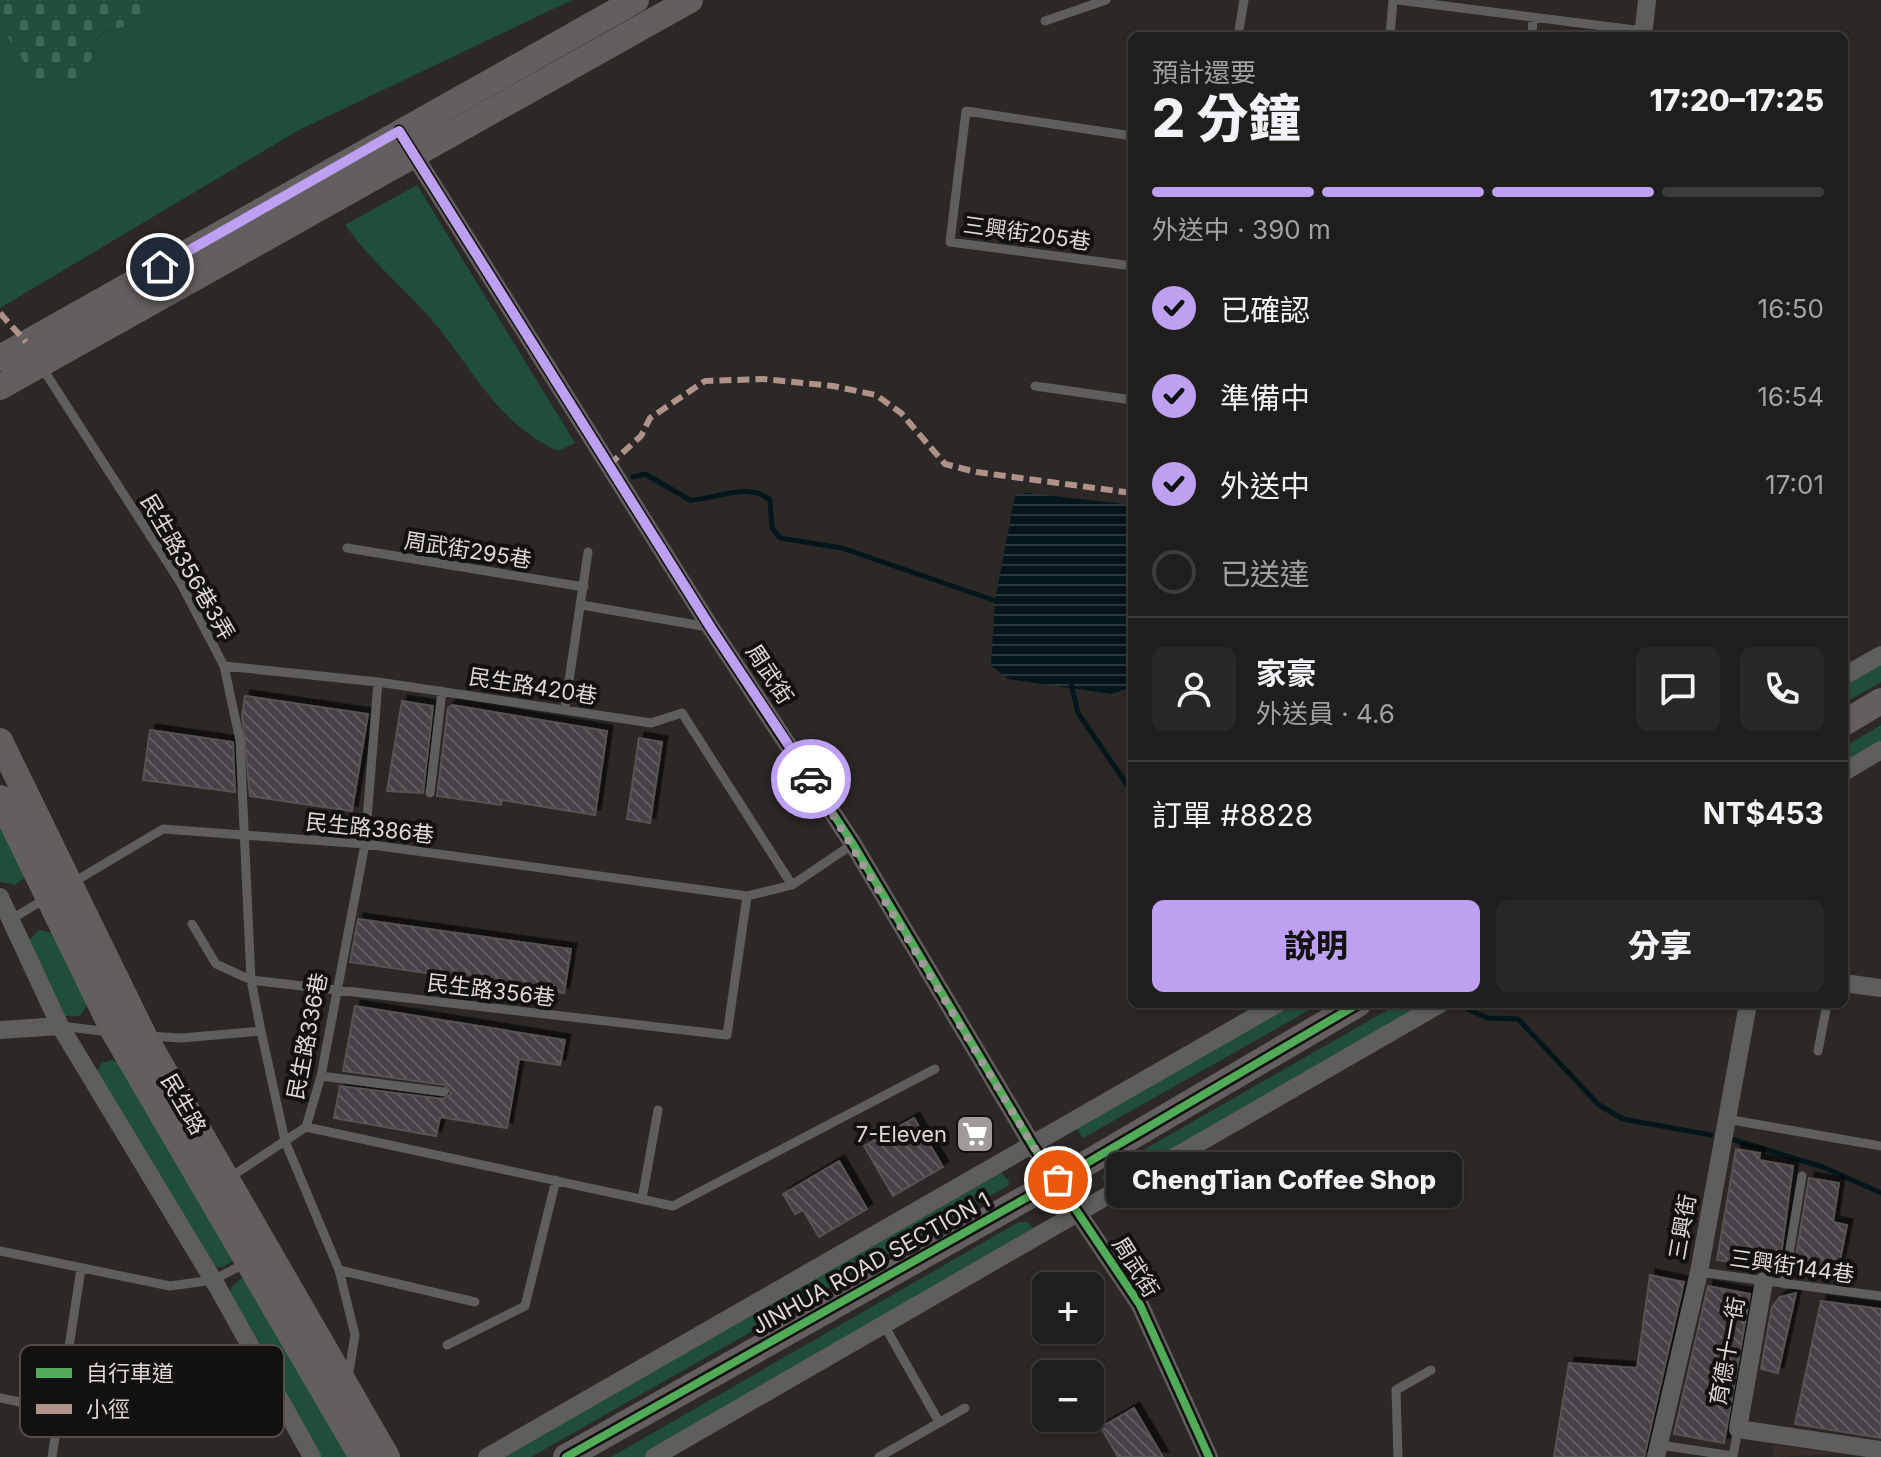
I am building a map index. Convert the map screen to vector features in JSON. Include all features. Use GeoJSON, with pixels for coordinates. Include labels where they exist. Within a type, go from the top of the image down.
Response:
{"type":"FeatureCollection","features":[{"type":"Feature","properties":{"kind":"street"},"geometry":{"type":"LineString","coordinates":[[0,387],[33,353],[406,142],[636,0]]}},
{"type":"Feature","properties":{"kind":"street"},"geometry":{"type":"LineString","coordinates":[[406,142],[690,0]]}},
{"type":"Feature","properties":{"kind":"street"},"geometry":{"type":"LineString","coordinates":[[1643,32],[1647,0]]}},
{"type":"Feature","properties":{"kind":"street","name":"周武街"},"geometry":{"type":"LineString","coordinates":[[406,142],[711,628],[853,844],[1033,1146],[1140,1305],[1209,1457]]}},
{"type":"Feature","properties":{"kind":"street"},"geometry":{"type":"LineString","coordinates":[[0,358],[33,353]]}},
{"type":"Feature","properties":{"kind":"street"},"geometry":{"type":"LineString","coordinates":[[1848,674],[1881,655]]}},
{"type":"Feature","properties":{"kind":"street"},"geometry":{"type":"LineString","coordinates":[[1848,721],[1881,701]]}},
{"type":"Feature","properties":{"kind":"street","name":"民生路"},"geometry":{"type":"LineString","coordinates":[[0,741],[114,1032],[347,1385],[387,1457]]}},
{"type":"Feature","properties":{"kind":"street"},"geometry":{"type":"LineString","coordinates":[[1848,770],[1881,750]]}},
{"type":"Feature","properties":{"kind":"street","name":"民生路"},"geometry":{"type":"LineString","coordinates":[[0,798],[59,891],[227,1179],[259,1256],[362,1457]]}},
{"type":"Feature","properties":{"kind":"street"},"geometry":{"type":"LineString","coordinates":[[0,897],[60,1026],[249,1345]]}},
{"type":"Feature","properties":{"kind":"street"},"geometry":{"type":"LineString","coordinates":[[1848,984],[1881,988]]}},
{"type":"Feature","properties":{"kind":"street","name":"JINHUA ROAD SECTION 1"},"geometry":{"type":"LineString","coordinates":[[487,1457],[1270,1008]]}},
{"type":"Feature","properties":{"kind":"street","name":"JINHUA ROAD SECTION 1"},"geometry":{"type":"LineString","coordinates":[[566,1457],[1058,1180],[1351,1008]]}},
{"type":"Feature","properties":{"kind":"street"},"geometry":{"type":"LineString","coordinates":[[654,1457],[1433,1008]]}},
{"type":"Feature","properties":{"kind":"street","name":"三興街"},"geometry":{"type":"LineString","coordinates":[[1658,1451],[1699,1272],[1747,1008]]}},
{"type":"Feature","properties":{"kind":"street"},"geometry":{"type":"LineString","coordinates":[[0,1030],[60,1026]]}},
{"type":"Feature","properties":{"kind":"street","name":"育德十一街"},"geometry":{"type":"LineString","coordinates":[[1764,1281],[1738,1429],[1881,1450]]}},
{"type":"Feature","properties":{"kind":"street"},"geometry":{"type":"LineString","coordinates":[[284,1407],[312,1457]]}},
{"type":"Feature","properties":{"kind":"lane"},"geometry":{"type":"LineString","coordinates":[[1045,21],[1106,0]]}},
{"type":"Feature","properties":{"kind":"lane"},"geometry":{"type":"LineString","coordinates":[[1239,32],[1244,0]]}},
{"type":"Feature","properties":{"kind":"lane"},"geometry":{"type":"LineString","coordinates":[[1391,32],[1396,0],[1636,32]]}},
{"type":"Feature","properties":{"kind":"lane"},"geometry":{"type":"LineString","coordinates":[[1532,32],[1533,18]]}},
{"type":"Feature","properties":{"kind":"lane","name":"三興街205巷"},"geometry":{"type":"LineString","coordinates":[[1128,135],[966,111],[950,242],[1128,265]]}},
{"type":"Feature","properties":{"kind":"lane","name":"民生路356巷3弄"},"geometry":{"type":"LineString","coordinates":[[33,353],[180,582],[224,666],[240,741],[251,980]]}},
{"type":"Feature","properties":{"kind":"lane"},"geometry":{"type":"LineString","coordinates":[[1035,386],[1128,399]]}},
{"type":"Feature","properties":{"kind":"lane","name":"周武街295巷"},"geometry":{"type":"LineString","coordinates":[[347,548],[584,587]]}},
{"type":"Feature","properties":{"kind":"lane"},"geometry":{"type":"LineString","coordinates":[[565,708],[588,552]]}},
{"type":"Feature","properties":{"kind":"lane"},"geometry":{"type":"LineString","coordinates":[[582,605],[711,628]]}},
{"type":"Feature","properties":{"kind":"lane","name":"民生路420巷"},"geometry":{"type":"LineString","coordinates":[[224,666],[378,682],[651,723],[682,713],[792,885]]}},
{"type":"Feature","properties":{"kind":"lane"},"geometry":{"type":"LineString","coordinates":[[365,844],[378,682]]}},
{"type":"Feature","properties":{"kind":"lane"},"geometry":{"type":"LineString","coordinates":[[430,793],[442,691]]}},
{"type":"Feature","properties":{"kind":"lane","name":"民生路386巷"},"geometry":{"type":"LineString","coordinates":[[10,920],[163,829],[365,844],[747,896]]}},
{"type":"Feature","properties":{"kind":"lane","name":"民生路336巷"},"geometry":{"type":"LineString","coordinates":[[365,844],[321,1076],[306,1127],[673,1206],[935,1069]]}},
{"type":"Feature","properties":{"kind":"lane"},"geometry":{"type":"LineString","coordinates":[[747,896],[792,885],[853,844]]}},
{"type":"Feature","properties":{"kind":"lane","name":"民生路356巷"},"geometry":{"type":"LineString","coordinates":[[192,924],[216,964],[251,980],[727,1035],[747,896]]}},
{"type":"Feature","properties":{"kind":"lane"},"geometry":{"type":"LineString","coordinates":[[251,980],[285,1141],[339,1270],[355,1335],[347,1385]]}},
{"type":"Feature","properties":{"kind":"lane"},"geometry":{"type":"LineString","coordinates":[[1818,1051],[1826,1008]]}},
{"type":"Feature","properties":{"kind":"lane"},"geometry":{"type":"LineString","coordinates":[[60,1026],[182,1038],[261,1031]]}},
{"type":"Feature","properties":{"kind":"lane"},"geometry":{"type":"LineString","coordinates":[[321,1076],[444,1092]]}},
{"type":"Feature","properties":{"kind":"lane"},"geometry":{"type":"LineString","coordinates":[[642,1199],[658,1110]]}},
{"type":"Feature","properties":{"kind":"lane"},"geometry":{"type":"LineString","coordinates":[[1726,1119],[1881,1146]]}},
{"type":"Feature","properties":{"kind":"lane"},"geometry":{"type":"LineString","coordinates":[[227,1179],[306,1127]]}},
{"type":"Feature","properties":{"kind":"lane"},"geometry":{"type":"LineString","coordinates":[[1784,1284],[1802,1176]]}},
{"type":"Feature","properties":{"kind":"lane"},"geometry":{"type":"LineString","coordinates":[[447,1345],[525,1306],[556,1180]]}},
{"type":"Feature","properties":{"kind":"lane"},"geometry":{"type":"LineString","coordinates":[[0,1251],[170,1286],[213,1280],[259,1256]]}},
{"type":"Feature","properties":{"kind":"lane"},"geometry":{"type":"LineString","coordinates":[[69,1345],[81,1269]]}},
{"type":"Feature","properties":{"kind":"lane"},"geometry":{"type":"LineString","coordinates":[[339,1270],[475,1302]]}},
{"type":"Feature","properties":{"kind":"lane","name":"三興街144巷"},"geometry":{"type":"LineString","coordinates":[[1699,1272],[1881,1296]]}},
{"type":"Feature","properties":{"kind":"lane"},"geometry":{"type":"LineString","coordinates":[[884,1325],[939,1422]]}},
{"type":"Feature","properties":{"kind":"lane"},"geometry":{"type":"LineString","coordinates":[[1398,1457],[1396,1390],[1431,1370]]}},
{"type":"Feature","properties":{"kind":"lane"},"geometry":{"type":"LineString","coordinates":[[0,1398],[20,1402]]}},
{"type":"Feature","properties":{"kind":"lane"},"geometry":{"type":"LineString","coordinates":[[879,1457],[965,1408]]}},
{"type":"Feature","properties":{"kind":"lane"},"geometry":{"type":"LineString","coordinates":[[1658,1451],[1733,1456],[1738,1429]]}},
{"type":"Feature","properties":{"kind":"lane"},"geometry":{"type":"LineString","coordinates":[[52,1457],[55,1437]]}},
{"type":"Feature","properties":{"kind":"shaded area"},"geometry":{"type":"Polygon","coordinates":[[[1028,493],[1128,505],[1128,688],[1112,694],[1008,679],[991,666],[995,601],[1015,495],[1028,493]]]}},
{"type":"Feature","properties":{"kind":"shaded area"},"geometry":{"type":"Polygon","coordinates":[[[1774,1445],[1840,1454],[1772,1457],[1774,1445]]]}},
{"type":"Feature","properties":{"kind":"green space"},"geometry":{"type":"Polygon","coordinates":[[[0,0],[162,0],[131,26],[105,30],[96,41],[93,57],[73,81],[41,87],[4,31],[0,30],[0,0]]]}},
{"type":"Feature","properties":{"kind":"green space"},"geometry":{"type":"Polygon","coordinates":[[[162,0],[572,0],[299,130],[0,308],[0,30],[93,57],[96,41],[106,30],[131,26],[162,0]]]}},
{"type":"Feature","properties":{"kind":"green space"},"geometry":{"type":"Polygon","coordinates":[[[417,185],[575,443],[558,451],[518,426],[488,394],[432,320],[345,225],[417,185]]]}},
{"type":"Feature","properties":{"kind":"green space"},"geometry":{"type":"Polygon","coordinates":[[[1881,662],[1881,682],[1848,701],[1848,681],[1881,662]]]}},
{"type":"Feature","properties":{"kind":"green space"},"geometry":{"type":"Polygon","coordinates":[[[1881,725],[1881,746],[1848,766],[1848,745],[1881,725]]]}},
{"type":"Feature","properties":{"kind":"green space"},"geometry":{"type":"Polygon","coordinates":[[[0,816],[25,877],[15,885],[0,882],[0,816]]]}},
{"type":"Feature","properties":{"kind":"green space"},"geometry":{"type":"Polygon","coordinates":[[[39,930],[54,933],[86,996],[86,1007],[80,1016],[65,1016],[28,941],[39,930]]]}},
{"type":"Feature","properties":{"kind":"green space"},"geometry":{"type":"Polygon","coordinates":[[[1282,1008],[1313,1008],[1083,1138],[1077,1129],[1080,1123],[1282,1008]]]}},
{"type":"Feature","properties":{"kind":"green space"},"geometry":{"type":"Polygon","coordinates":[[[1391,1008],[1420,1008],[1109,1186],[1102,1178],[1105,1172],[1391,1008]]]}},
{"type":"Feature","properties":{"kind":"green space"},"geometry":{"type":"Polygon","coordinates":[[[112,1060],[118,1063],[234,1254],[232,1261],[223,1267],[211,1266],[96,1072],[102,1063],[112,1060]]]}},
{"type":"Feature","properties":{"kind":"green space"},"geometry":{"type":"Polygon","coordinates":[[[1001,1172],[1009,1181],[1008,1186],[531,1457],[498,1457],[1001,1172]]]}},
{"type":"Feature","properties":{"kind":"green space"},"geometry":{"type":"Polygon","coordinates":[[[1019,1222],[1028,1222],[1034,1230],[647,1457],[611,1457],[1019,1222]]]}},
{"type":"Feature","properties":{"kind":"green space"},"geometry":{"type":"Polygon","coordinates":[[[246,1279],[354,1457],[317,1457],[284,1396],[284,1345],[256,1345],[229,1295],[232,1286],[246,1279]]]}},
{"type":"Feature","properties":{"kind":"building"},"geometry":{"type":"Polygon","coordinates":[[[245,696],[368,714],[352,811],[250,796],[242,716],[245,696]]]}},
{"type":"Feature","properties":{"kind":"building"},"geometry":{"type":"Polygon","coordinates":[[[402,701],[433,706],[423,793],[387,791],[402,701]]]}},
{"type":"Feature","properties":{"kind":"building"},"geometry":{"type":"Polygon","coordinates":[[[452,705],[607,731],[595,815],[502,800],[501,805],[437,796],[448,708],[452,705]]]}},
{"type":"Feature","properties":{"kind":"building"},"geometry":{"type":"Polygon","coordinates":[[[150,730],[233,742],[235,792],[143,780],[150,730]]]}},
{"type":"Feature","properties":{"kind":"building"},"geometry":{"type":"Polygon","coordinates":[[[639,738],[662,742],[650,823],[627,819],[639,738]]]}},
{"type":"Feature","properties":{"kind":"building"},"geometry":{"type":"Polygon","coordinates":[[[358,919],[571,949],[564,993],[350,962],[358,919]]]}},
{"type":"Feature","properties":{"kind":"building"},"geometry":{"type":"Polygon","coordinates":[[[355,1006],[565,1040],[560,1065],[519,1059],[507,1128],[440,1117],[436,1136],[334,1118],[340,1086],[443,1099],[451,1094],[445,1085],[343,1071],[355,1006]]]}},
{"type":"Feature","properties":{"kind":"building"},"geometry":{"type":"Polygon","coordinates":[[[914,1118],[943,1167],[893,1196],[864,1146],[914,1118]]]}},
{"type":"Feature","properties":{"kind":"building"},"geometry":{"type":"Polygon","coordinates":[[[1736,1149],[1760,1153],[1759,1160],[1793,1166],[1779,1270],[1717,1260],[1736,1149]]]}},
{"type":"Feature","properties":{"kind":"building"},"geometry":{"type":"Polygon","coordinates":[[[839,1161],[867,1209],[819,1237],[803,1210],[795,1214],[783,1194],[839,1161]]]}},
{"type":"Feature","properties":{"kind":"building"},"geometry":{"type":"Polygon","coordinates":[[[1809,1178],[1839,1183],[1833,1222],[1847,1225],[1836,1280],[1793,1273],[1809,1178]]]}},
{"type":"Feature","properties":{"kind":"building"},"geometry":{"type":"Polygon","coordinates":[[[1650,1275],[1684,1282],[1644,1457],[1554,1457],[1569,1363],[1637,1368],[1650,1275]]]}},
{"type":"Feature","properties":{"kind":"building"},"geometry":{"type":"Polygon","coordinates":[[[1708,1286],[1750,1294],[1724,1443],[1674,1434],[1708,1286]]]}},
{"type":"Feature","properties":{"kind":"building"},"geometry":{"type":"Polygon","coordinates":[[[1796,1293],[1778,1373],[1761,1369],[1772,1307],[1780,1297],[1796,1293]]]}},
{"type":"Feature","properties":{"kind":"building"},"geometry":{"type":"Polygon","coordinates":[[[1821,1301],[1881,1309],[1881,1438],[1795,1424],[1821,1301]]]}},
{"type":"Feature","properties":{"kind":"building"},"geometry":{"type":"Polygon","coordinates":[[[1134,1408],[1163,1457],[1118,1457],[1104,1432],[1104,1425],[1134,1408]]]}},
{"type":"Feature","properties":{"kind":"waterway"},"geometry":{"type":"LineString","coordinates":[[633,477],[645,474],[690,500],[742,492],[761,495],[770,500],[772,528],[780,538],[842,548],[999,602]]}},
{"type":"Feature","properties":{"kind":"waterway"},"geometry":{"type":"LineString","coordinates":[[1071,683],[1078,713],[1128,786]]}},
{"type":"Feature","properties":{"kind":"waterway"},"geometry":{"type":"LineString","coordinates":[[1469,1010],[1488,1018],[1518,1019],[1599,1105],[1623,1119],[1711,1135]]}},
{"type":"Feature","properties":{"kind":"waterway"},"geometry":{"type":"LineString","coordinates":[[1728,1138],[1823,1167],[1881,1193]]}},
{"type":"Feature","properties":{"kind":"marked path"},"geometry":{"type":"LineString","coordinates":[[0,313],[26,342]]}},
{"type":"Feature","properties":{"kind":"marked path"},"geometry":{"type":"LineString","coordinates":[[609,465],[641,436],[650,418],[705,381],[763,379],[833,386],[876,395],[901,413],[945,464],[976,472],[1128,492]]}},
{"type":"Feature","properties":{"kind":"cycle path"},"geometry":{"type":"LineString","coordinates":[[399,131],[711,628],[853,844],[1033,1146],[1140,1305],[1209,1457]]}},
{"type":"Feature","properties":{"kind":"cycle path"},"geometry":{"type":"LineString","coordinates":[[566,1457],[1058,1180],[1351,1008]]}},
{"type":"Feature","properties":{"kind":"way so far"},"geometry":{"type":"LineString","coordinates":[[811,779],[1033,1146],[1058,1180]]}},
{"type":"Feature","properties":{"kind":"place","name":"7-Eleven"},"geometry":{"type":"Point","coordinates":[975,1134]}},
{"type":"Feature","properties":{"kind":"place","name":"ChengTian Coffee Shop"},"geometry":{"type":"Point","coordinates":[1058,1180]}},
{"type":"Feature","properties":{"kind":"route"},"geometry":{"type":"LineString","coordinates":[[160,267],[399,131],[711,628],[811,779]]}}]}
